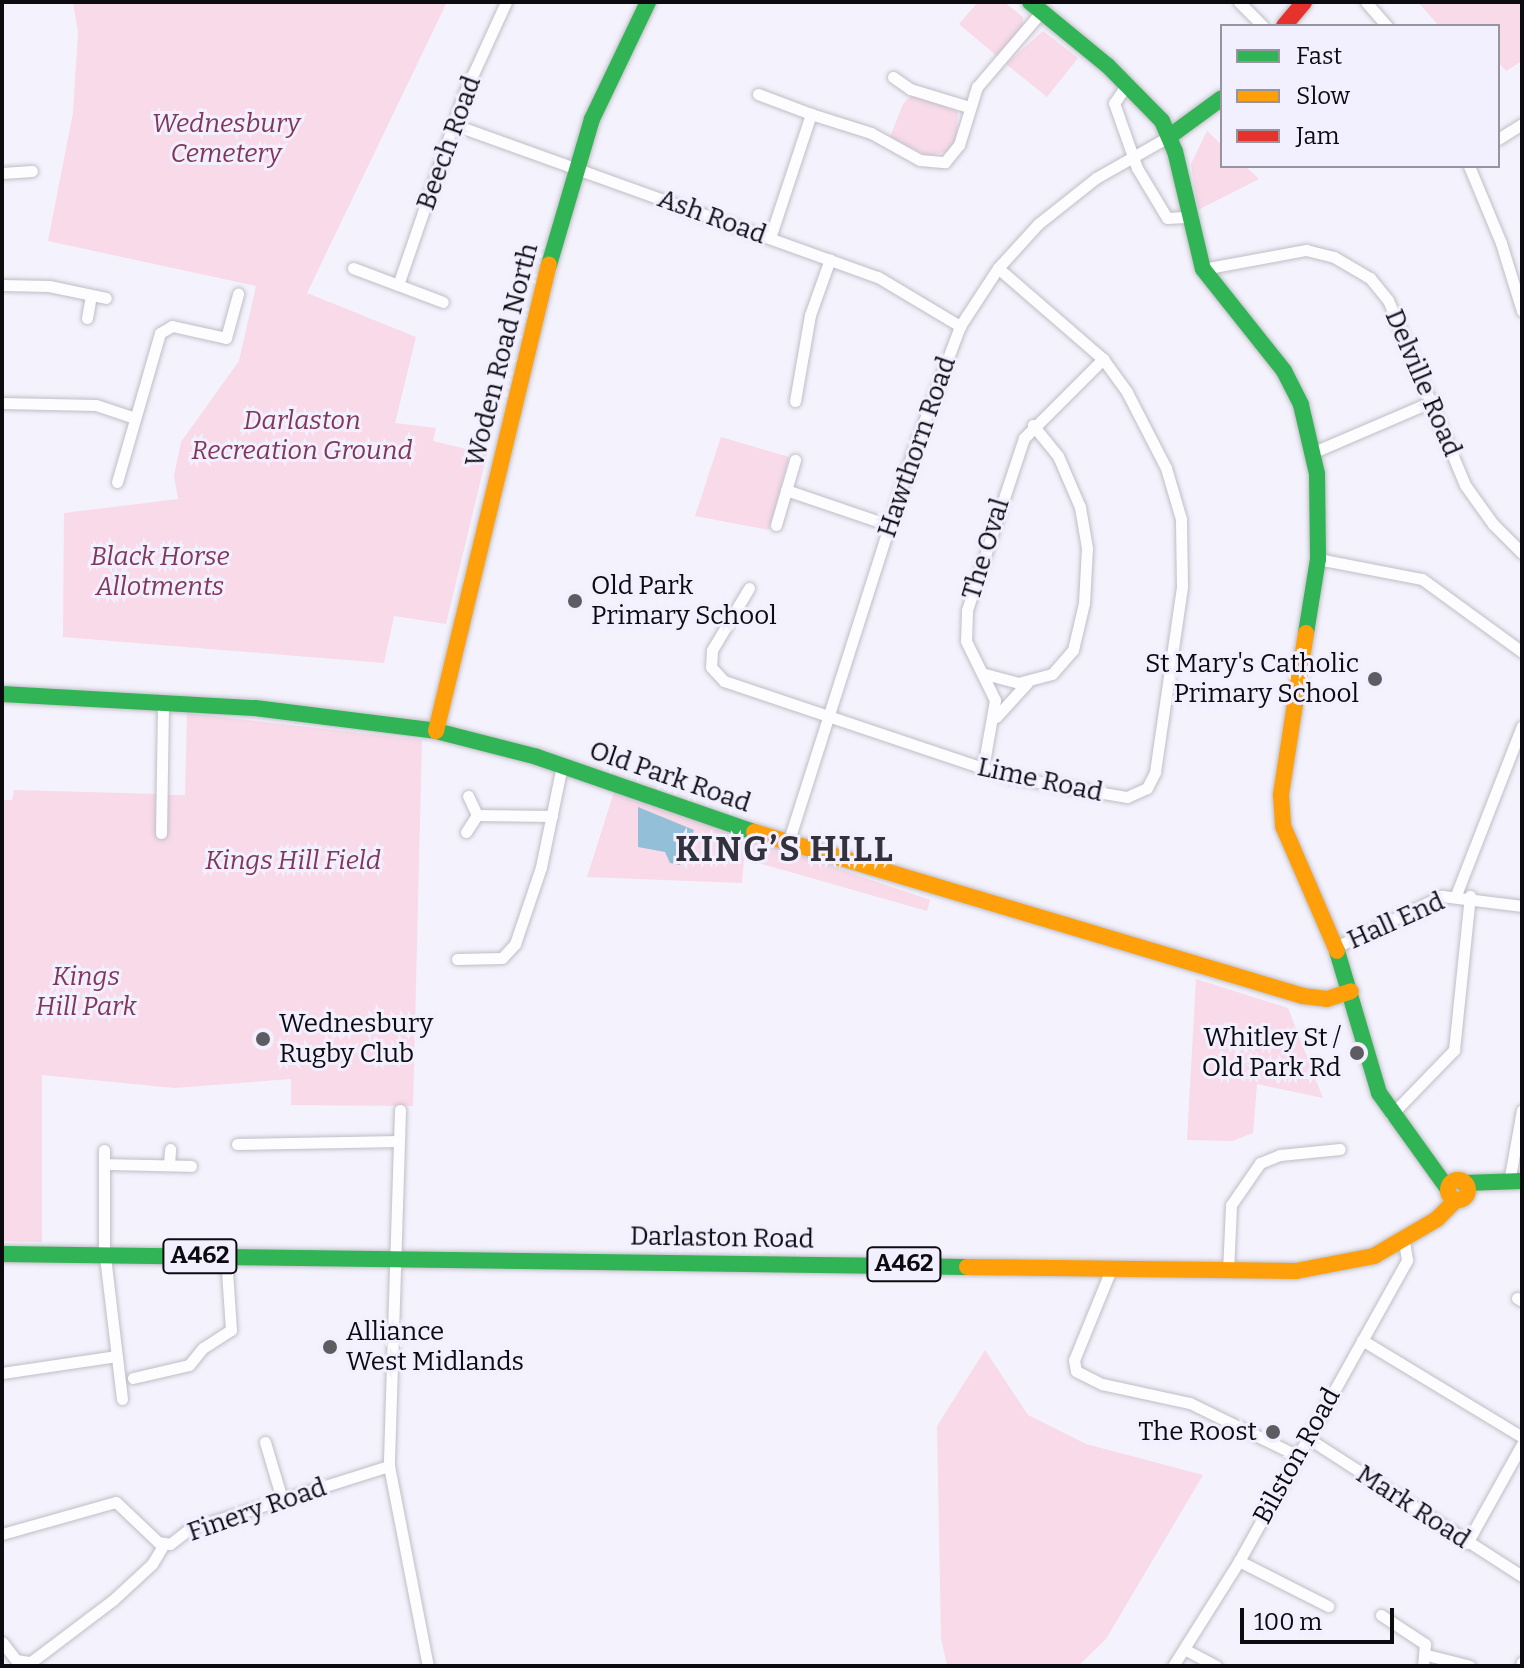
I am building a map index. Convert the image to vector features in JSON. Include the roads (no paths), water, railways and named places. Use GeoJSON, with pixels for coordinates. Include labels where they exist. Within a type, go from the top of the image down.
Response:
{"type":"FeatureCollection","features":[{"type":"Feature","properties":{"kind":"main road","name":"Woden Road North"},"geometry":{"type":"LineString","coordinates":[[436,731],[575,168],[613,71],[648,2]]}},
{"type":"Feature","properties":{"kind":"main road"},"geometry":{"type":"LineString","coordinates":[[1286,24],[1304,2]]}},
{"type":"Feature","properties":{"kind":"main road"},"geometry":{"type":"LineString","coordinates":[[1036,7],[1127,84],[1170,136],[1203,269],[1284,371],[1314,452],[1318,559],[1281,812],[1287,839],[1336,947],[1379,1093],[1391,1115],[1456,1191]]}},
{"type":"Feature","properties":{"kind":"main road"},"geometry":{"type":"LineString","coordinates":[[1170,136],[1201,118],[1220,100]]}},
{"type":"Feature","properties":{"kind":"main road","name":"Old Park Road"},"geometry":{"type":"LineString","coordinates":[[2,694],[317,714],[436,731],[562,766],[788,843],[1303,996],[1327,999],[1351,991]]}},
{"type":"Feature","properties":{"kind":"main road","name":"Darlaston Road"},"geometry":{"type":"LineString","coordinates":[[2,1254],[1112,1267],[1228,1272],[1337,1266],[1374,1256],[1430,1221],[1456,1191],[1485,1184],[1515,1182]]}},
{"type":"Feature","properties":{"kind":"street","name":"Beech Road"},"geometry":{"type":"LineString","coordinates":[[398,285],[455,125],[506,2]]}},
{"type":"Feature","properties":{"kind":"street"},"geometry":{"type":"LineString","coordinates":[[1239,2],[1261,24]]}},
{"type":"Feature","properties":{"kind":"street"},"geometry":{"type":"LineString","coordinates":[[1366,2],[1385,24]]}},
{"type":"Feature","properties":{"kind":"street"},"geometry":{"type":"LineString","coordinates":[[758,94],[935,163],[956,153],[977,87],[1036,7]]}},
{"type":"Feature","properties":{"kind":"street"},"geometry":{"type":"LineString","coordinates":[[893,77],[910,89],[969,107]]}},
{"type":"Feature","properties":{"kind":"street"},"geometry":{"type":"LineString","coordinates":[[1127,84],[1114,103],[1134,157],[1167,218],[1189,217]]}},
{"type":"Feature","properties":{"kind":"street"},"geometry":{"type":"LineString","coordinates":[[770,238],[811,114]]}},
{"type":"Feature","properties":{"kind":"street"},"geometry":{"type":"LineString","coordinates":[[1500,138],[1522,124]]}},
{"type":"Feature","properties":{"kind":"street","name":"Ash Road"},"geometry":{"type":"LineString","coordinates":[[455,125],[830,259],[890,283],[960,326]]}},
{"type":"Feature","properties":{"kind":"street","name":"Hawthorn Road"},"geometry":{"type":"LineString","coordinates":[[788,843],[936,382],[960,326],[998,268],[1069,197],[1170,136]]}},
{"type":"Feature","properties":{"kind":"street"},"geometry":{"type":"LineString","coordinates":[[1470,168],[1501,243],[1522,311]]}},
{"type":"Feature","properties":{"kind":"street"},"geometry":{"type":"LineString","coordinates":[[2,173],[32,171]]}},
{"type":"Feature","properties":{"kind":"street","name":"Delville Road"},"geometry":{"type":"LineString","coordinates":[[1203,269],[1287,250],[1317,252],[1348,264],[1383,291],[1433,401],[1465,485],[1493,524],[1522,553]]}},
{"type":"Feature","properties":{"kind":"street"},"geometry":{"type":"LineString","coordinates":[[795,401],[810,315],[830,259]]}},
{"type":"Feature","properties":{"kind":"street"},"geometry":{"type":"LineString","coordinates":[[353,268],[443,302]]}},
{"type":"Feature","properties":{"kind":"street","name":"Lime Road"},"geometry":{"type":"LineString","coordinates":[[749,588],[715,642],[711,667],[724,681],[827,719],[983,768],[1127,797],[1147,788],[1155,772],[1182,586],[1181,519],[1147,425],[1103,359],[998,268]]}},
{"type":"Feature","properties":{"kind":"street"},"geometry":{"type":"LineString","coordinates":[[2,285],[106,298]]}},
{"type":"Feature","properties":{"kind":"street"},"geometry":{"type":"LineString","coordinates":[[117,482],[160,333],[172,326],[226,338],[238,294]]}},
{"type":"Feature","properties":{"kind":"street"},"geometry":{"type":"LineString","coordinates":[[87,318],[91,295]]}},
{"type":"Feature","properties":{"kind":"street","name":"The Oval"},"geometry":{"type":"LineString","coordinates":[[983,768],[996,717],[985,674],[966,641],[967,610],[1010,467],[1033,425],[1103,359]]}},
{"type":"Feature","properties":{"kind":"street"},"geometry":{"type":"LineString","coordinates":[[1314,452],[1433,401]]}},
{"type":"Feature","properties":{"kind":"street"},"geometry":{"type":"LineString","coordinates":[[2,403],[96,405],[135,418]]}},
{"type":"Feature","properties":{"kind":"street"},"geometry":{"type":"LineString","coordinates":[[996,717],[1027,683],[1052,674],[1073,650],[1087,584],[1080,507],[1058,456],[1033,425]]}},
{"type":"Feature","properties":{"kind":"street"},"geometry":{"type":"LineString","coordinates":[[776,525],[795,460]]}},
{"type":"Feature","properties":{"kind":"street"},"geometry":{"type":"LineString","coordinates":[[786,490],[889,525]]}},
{"type":"Feature","properties":{"kind":"street"},"geometry":{"type":"LineString","coordinates":[[1318,559],[1422,579],[1522,652]]}},
{"type":"Feature","properties":{"kind":"street"},"geometry":{"type":"LineString","coordinates":[[985,674],[1027,683]]}},
{"type":"Feature","properties":{"kind":"street"},"geometry":{"type":"LineString","coordinates":[[161,833],[163,703]]}},
{"type":"Feature","properties":{"kind":"street"},"geometry":{"type":"LineString","coordinates":[[1522,726],[1456,895],[1522,906]]}},
{"type":"Feature","properties":{"kind":"street"},"geometry":{"type":"LineString","coordinates":[[457,959],[502,958],[515,944],[541,867],[562,766]]}},
{"type":"Feature","properties":{"kind":"street"},"geometry":{"type":"LineString","coordinates":[[468,796],[477,815]]}},
{"type":"Feature","properties":{"kind":"street"},"geometry":{"type":"LineString","coordinates":[[477,815],[552,816]]}},
{"type":"Feature","properties":{"kind":"street"},"geometry":{"type":"LineString","coordinates":[[466,832],[477,815]]}},
{"type":"Feature","properties":{"kind":"street","name":"Hall End"},"geometry":{"type":"LineString","coordinates":[[1336,947],[1431,901],[1456,895]]}},
{"type":"Feature","properties":{"kind":"street"},"geometry":{"type":"LineString","coordinates":[[1391,1115],[1454,1050],[1470,896]]}},
{"type":"Feature","properties":{"kind":"street"},"geometry":{"type":"LineString","coordinates":[[400,1110],[389,1466],[428,1666]]}},
{"type":"Feature","properties":{"kind":"street"},"geometry":{"type":"LineString","coordinates":[[1515,1182],[1522,1113]]}},
{"type":"Feature","properties":{"kind":"street"},"geometry":{"type":"LineString","coordinates":[[237,1144],[399,1141]]}},
{"type":"Feature","properties":{"kind":"street"},"geometry":{"type":"LineString","coordinates":[[169,1165],[170,1149]]}},
{"type":"Feature","properties":{"kind":"street"},"geometry":{"type":"LineString","coordinates":[[1228,1272],[1231,1205],[1260,1163],[1280,1155],[1340,1149]]}},
{"type":"Feature","properties":{"kind":"street"},"geometry":{"type":"LineString","coordinates":[[104,1150],[107,1255],[122,1399]]}},
{"type":"Feature","properties":{"kind":"street"},"geometry":{"type":"LineString","coordinates":[[104,1164],[191,1166]]}},
{"type":"Feature","properties":{"kind":"street","name":"Bilston Road"},"geometry":{"type":"LineString","coordinates":[[1173,1666],[1186,1650],[1239,1561],[1407,1260],[1404,1240]]}},
{"type":"Feature","properties":{"kind":"street"},"geometry":{"type":"LineString","coordinates":[[133,1378],[189,1365],[203,1348],[231,1330],[226,1256]]}},
{"type":"Feature","properties":{"kind":"street"},"geometry":{"type":"LineString","coordinates":[[1112,1267],[1074,1360],[1076,1371],[1102,1384],[1190,1403],[1296,1455]]}},
{"type":"Feature","properties":{"kind":"street"},"geometry":{"type":"LineString","coordinates":[[1362,1340],[1522,1437]]}},
{"type":"Feature","properties":{"kind":"street"},"geometry":{"type":"LineString","coordinates":[[2,1373],[117,1356]]}},
{"type":"Feature","properties":{"kind":"street","name":"Mark Road"},"geometry":{"type":"LineString","coordinates":[[1306,1437],[1522,1576]]}},
{"type":"Feature","properties":{"kind":"street"},"geometry":{"type":"LineString","coordinates":[[265,1442],[282,1499]]}},
{"type":"Feature","properties":{"kind":"street"},"geometry":{"type":"LineString","coordinates":[[1467,1543],[1522,1444]]}},
{"type":"Feature","properties":{"kind":"street","name":"Finery Road"},"geometry":{"type":"LineString","coordinates":[[2,1534],[116,1502],[164,1544],[189,1529],[389,1466]]}},
{"type":"Feature","properties":{"kind":"street"},"geometry":{"type":"LineString","coordinates":[[2,1642],[16,1660],[31,1662],[113,1600],[152,1564],[164,1544]]}},
{"type":"Feature","properties":{"kind":"street"},"geometry":{"type":"LineString","coordinates":[[1239,1561],[1328,1606]]}},
{"type":"Feature","properties":{"kind":"street"},"geometry":{"type":"LineString","coordinates":[[1381,1615],[1419,1637],[1425,1661],[1470,1666]]}},
{"type":"Feature","properties":{"kind":"street"},"geometry":{"type":"LineString","coordinates":[[1186,1650],[1216,1666]]}},
{"type":"Feature","properties":{"kind":"water"},"geometry":{"type":"Polygon","coordinates":[[[638,807],[694,830],[680,865],[670,863],[665,852],[638,847],[638,807]]]}},
{"type":"Feature","properties":{"kind":"place","name":"Old Park Primary School"},"geometry":{"type":"Point","coordinates":[575,601]}},
{"type":"Feature","properties":{"kind":"place","name":"St Mary's Catholic Primary School"},"geometry":{"type":"Point","coordinates":[1375,679]}},
{"type":"Feature","properties":{"kind":"place","name":"Wednesbury Rugby Club"},"geometry":{"type":"Point","coordinates":[263,1039]}},
{"type":"Feature","properties":{"kind":"place","name":"Whitley St / Old Park Rd"},"geometry":{"type":"Point","coordinates":[1357,1053]}},
{"type":"Feature","properties":{"kind":"place","name":"Alliance West Midlands"},"geometry":{"type":"Point","coordinates":[330,1347]}},
{"type":"Feature","properties":{"kind":"place","name":"The Roost"},"geometry":{"type":"Point","coordinates":[1273,1432]}},
{"type":"Feature","properties":{"kind":"district","name":"KING’S HILL"},"geometry":{"type":"Point","coordinates":[785,850]}},
{"type":"Feature","properties":{"kind":"park label","name":"Wednesbury Cemetery"},"geometry":{"type":"Point","coordinates":[226,139]}},
{"type":"Feature","properties":{"kind":"park label","name":"Darlaston Recreation Ground"},"geometry":{"type":"Point","coordinates":[302,436]}},
{"type":"Feature","properties":{"kind":"park label","name":"Black Horse Allotments"},"geometry":{"type":"Point","coordinates":[160,572]}},
{"type":"Feature","properties":{"kind":"park label","name":"Kings Hill Field"},"geometry":{"type":"Point","coordinates":[293,861]}},
{"type":"Feature","properties":{"kind":"park label","name":"Kings Hill Park"},"geometry":{"type":"Point","coordinates":[86,992]}}]}
